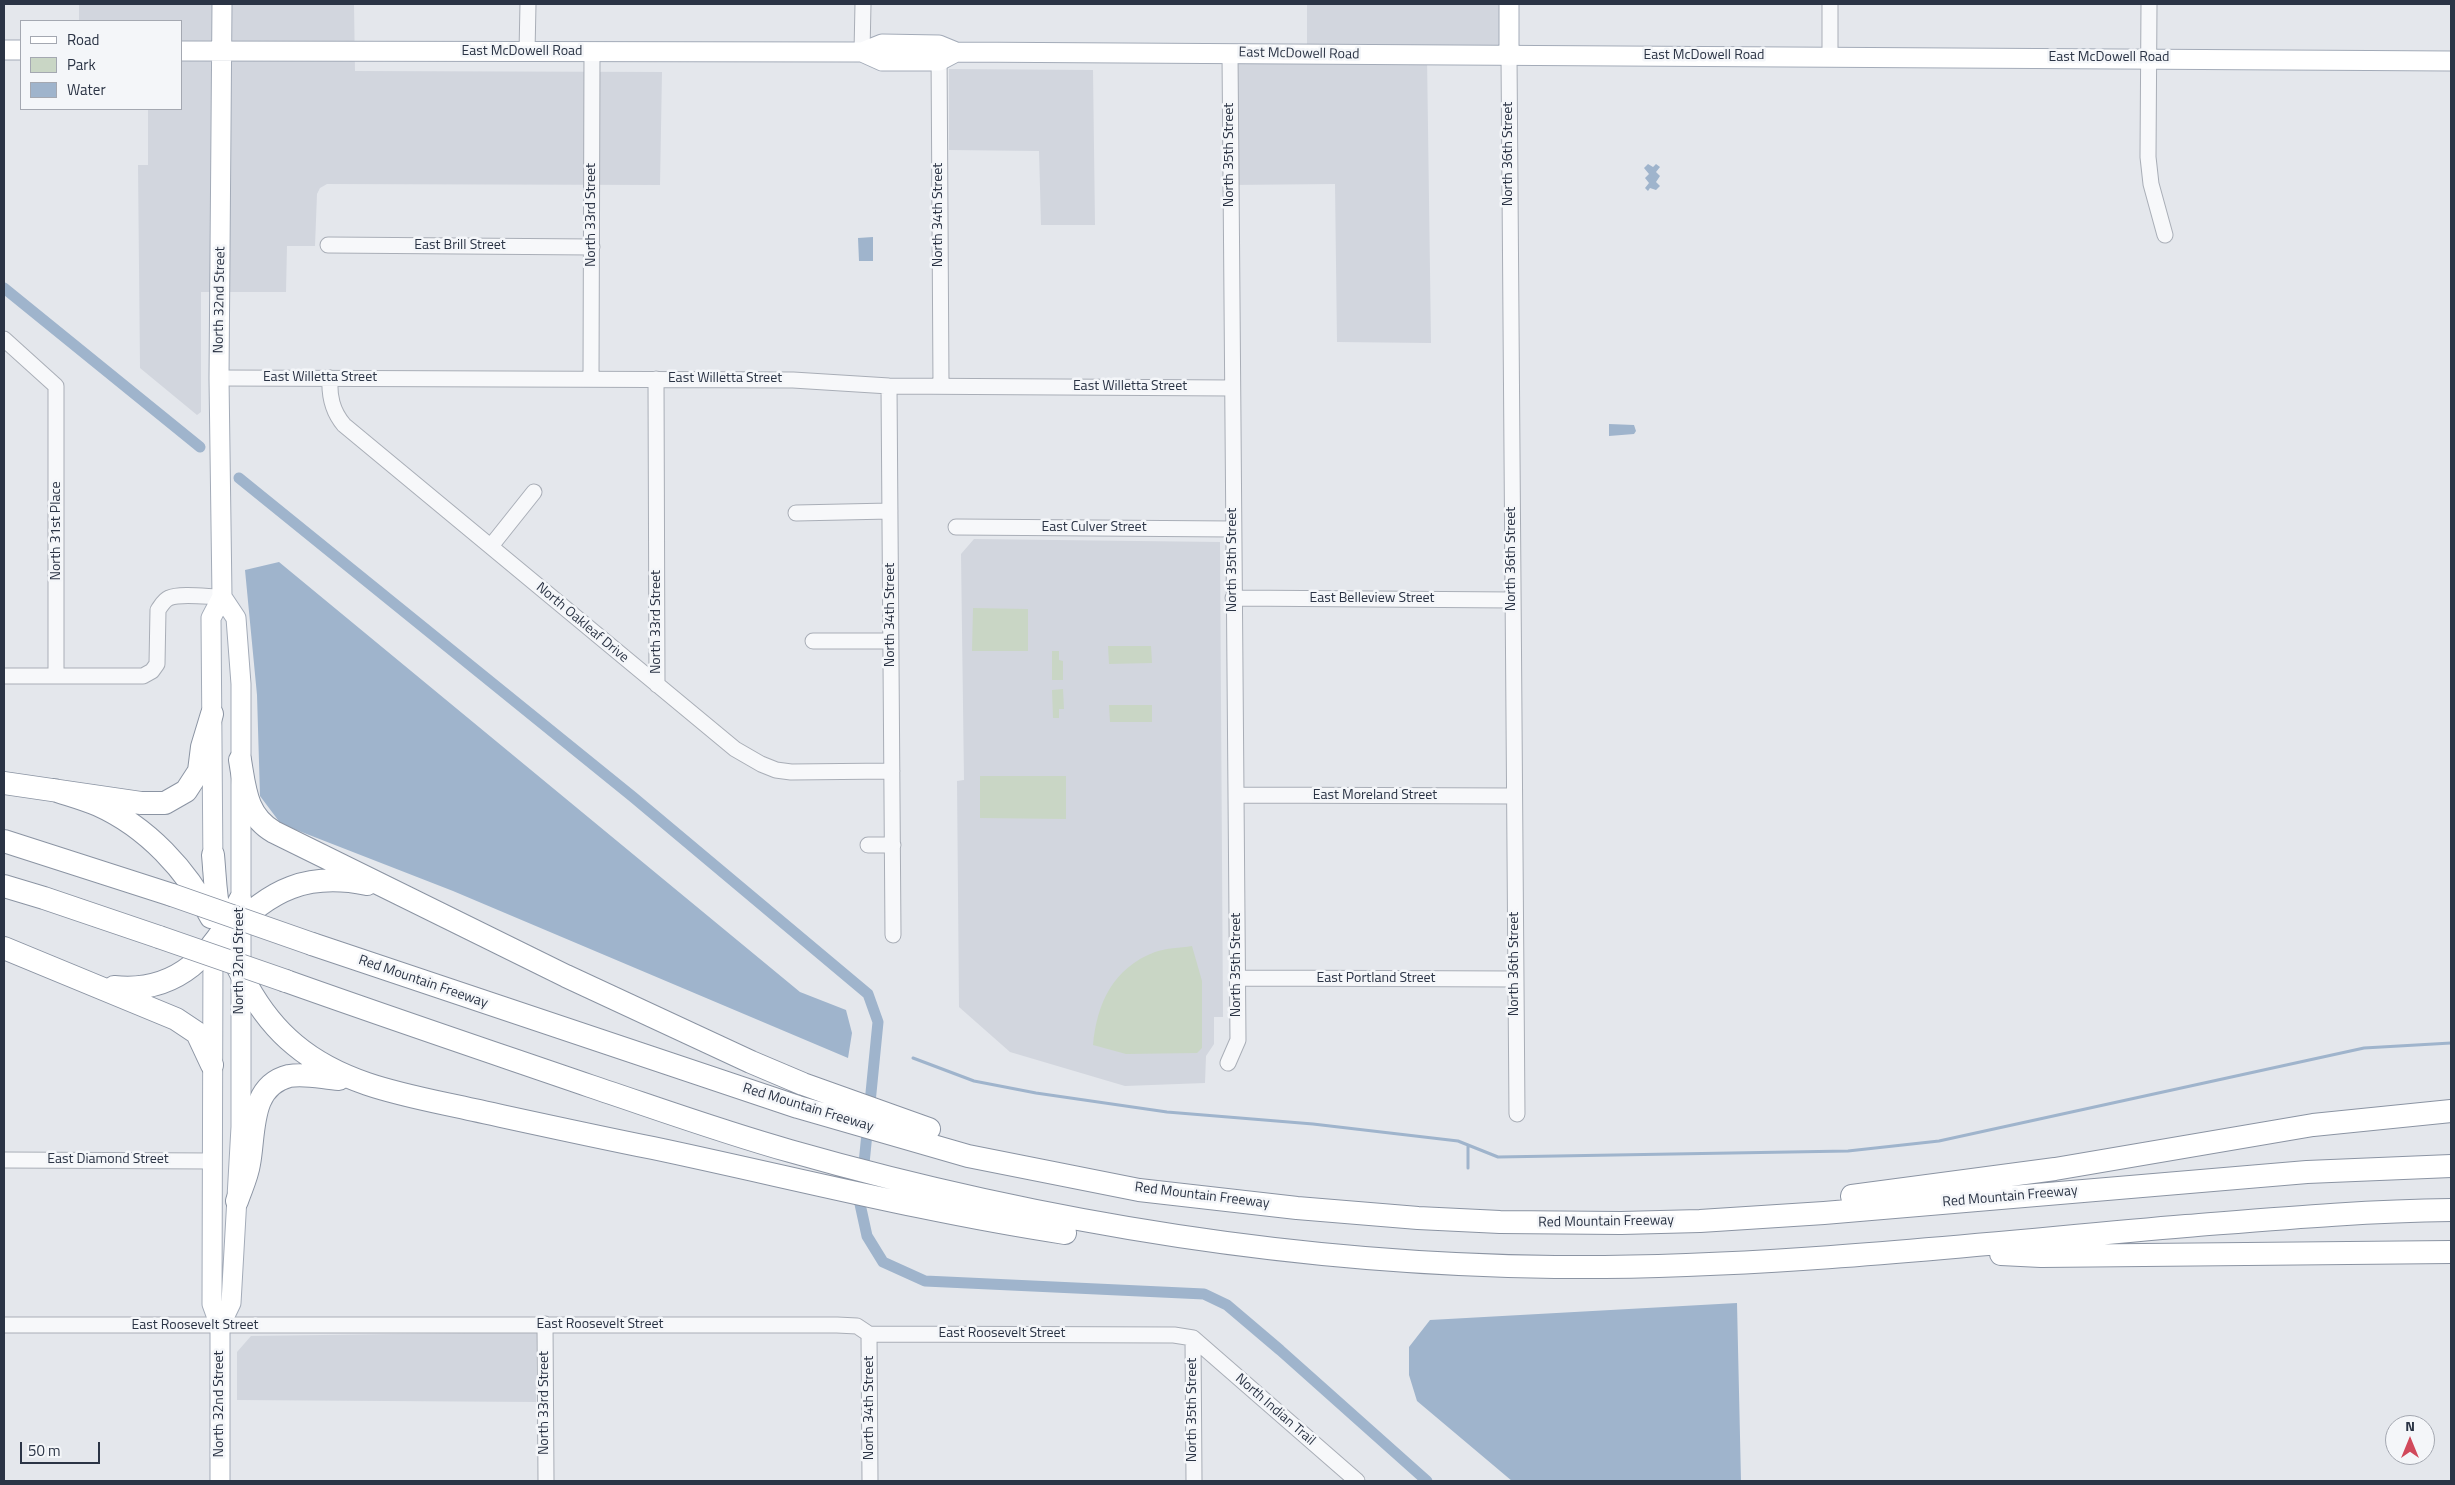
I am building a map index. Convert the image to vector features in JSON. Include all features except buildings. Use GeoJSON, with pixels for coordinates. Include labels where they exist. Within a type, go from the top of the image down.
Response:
{"type":"FeatureCollection","features":[{"type":"Feature","properties":{"kind":"highway"},"geometry":{"type":"LineString","coordinates":[[4,783],[141,803],[165,803],[186,792],[199,771],[202,747],[212,714]]}},
{"type":"Feature","properties":{"kind":"highway"},"geometry":{"type":"LineString","coordinates":[[240,760],[248,803],[252,812],[264,826],[392,891],[584,984],[803,1084],[920,1134]]}},
{"type":"Feature","properties":{"kind":"highway"},"geometry":{"type":"LineString","coordinates":[[54,790],[98,805],[137,828],[173,861],[196,890],[223,932],[256,1000],[279,1030],[294,1045],[316,1061],[350,1079]]}},
{"type":"Feature","properties":{"kind":"highway","name":"Red Mountain Freeway"},"geometry":{"type":"LineString","coordinates":[[4,841],[798,1107],[1015,1155],[1142,1179],[1216,1198],[1297,1208],[1459,1220],[1572,1223],[1700,1220],[1824,1213],[2307,1172],[2451,1166]]}},
{"type":"Feature","properties":{"kind":"highway"},"geometry":{"type":"LineString","coordinates":[[213,855],[217,901],[240,1006]]}},
{"type":"Feature","properties":{"kind":"highway"},"geometry":{"type":"LineString","coordinates":[[91,983],[128,988],[158,985],[188,969],[223,932],[269,897],[288,887],[305,882],[338,879],[373,885],[392,891]]}},
{"type":"Feature","properties":{"kind":"highway"},"geometry":{"type":"LineString","coordinates":[[4,886],[159,937],[657,1109],[914,1194]]}},
{"type":"Feature","properties":{"kind":"highway"},"geometry":{"type":"LineString","coordinates":[[4,948],[176,1018],[190,1026],[203,1042],[212,1064]]}},
{"type":"Feature","properties":{"kind":"highway"},"geometry":{"type":"LineString","coordinates":[[237,1201],[249,1167],[256,1110],[269,1086],[284,1078],[300,1075],[350,1079],[436,1101],[786,1178],[914,1194],[1245,1246],[1388,1260],[1565,1267],[1711,1264],[1907,1250],[2295,1217],[2451,1210]]}},
{"type":"Feature","properties":{"kind":"highway"},"geometry":{"type":"LineString","coordinates":[[1700,1220],[1831,1198],[2104,1161],[2313,1125],[2451,1111]]}},
{"type":"Feature","properties":{"kind":"highway"},"geometry":{"type":"LineString","coordinates":[[1907,1250],[2041,1256],[2451,1252]]}},
{"type":"Feature","properties":{"kind":"main road","name":"North 32nd Street"},"geometry":{"type":"LineString","coordinates":[[213,855],[211,618],[222,597],[219,378],[222,4]]}},
{"type":"Feature","properties":{"kind":"main road","name":"North 36th Street"},"geometry":{"type":"LineString","coordinates":[[1509,4],[1509,56]]}},
{"type":"Feature","properties":{"kind":"main road"},"geometry":{"type":"LineString","coordinates":[[4,50],[20,50]]}},
{"type":"Feature","properties":{"kind":"main road","name":"East McDowell Road"},"geometry":{"type":"LineString","coordinates":[[182,51],[862,52],[882,61],[945,53],[1830,56],[2451,61]]}},
{"type":"Feature","properties":{"kind":"main road","name":"North 32nd Street"},"geometry":{"type":"LineString","coordinates":[[220,1481],[220,1326],[212,1304],[212,1064],[240,760],[241,684],[236,618],[222,597]]}},
{"type":"Feature","properties":{"kind":"main road","name":"North 32nd Street"},"geometry":{"type":"LineString","coordinates":[[220,1326],[232,1303],[241,1127],[240,969]]}},
{"type":"Feature","properties":{"kind":"street"},"geometry":{"type":"LineString","coordinates":[[528,4],[528,52]]}},
{"type":"Feature","properties":{"kind":"street"},"geometry":{"type":"LineString","coordinates":[[862,52],[863,4]]}},
{"type":"Feature","properties":{"kind":"street"},"geometry":{"type":"LineString","coordinates":[[1830,4],[1830,56]]}},
{"type":"Feature","properties":{"kind":"street"},"geometry":{"type":"LineString","coordinates":[[2149,4],[2148,156],[2153,192],[2165,235]]}},
{"type":"Feature","properties":{"kind":"street","name":"North 33rd Street"},"geometry":{"type":"LineString","coordinates":[[591,379],[592,52]]}},
{"type":"Feature","properties":{"kind":"street","name":"North 34th Street"},"geometry":{"type":"LineString","coordinates":[[941,386],[945,53]]}},
{"type":"Feature","properties":{"kind":"street","name":"North 35th Street"},"geometry":{"type":"LineString","coordinates":[[1228,1063],[1238,1040],[1237,795],[1232,529],[1230,54]]}},
{"type":"Feature","properties":{"kind":"street","name":"North 36th Street"},"geometry":{"type":"LineString","coordinates":[[1509,56],[1514,980],[1517,1114]]}},
{"type":"Feature","properties":{"kind":"street","name":"East Brill Street"},"geometry":{"type":"LineString","coordinates":[[328,246],[592,246]]}},
{"type":"Feature","properties":{"kind":"street","name":"North 31st Place"},"geometry":{"type":"LineString","coordinates":[[4,339],[56,386],[56,676]]}},
{"type":"Feature","properties":{"kind":"street","name":"East Willetta Street"},"geometry":{"type":"LineString","coordinates":[[219,378],[793,380],[889,386],[1232,388]]}},
{"type":"Feature","properties":{"kind":"street","name":"North Oakleaf Drive"},"geometry":{"type":"LineString","coordinates":[[330,378],[333,407],[337,417],[344,425],[735,749],[776,770],[791,772],[892,771]]}},
{"type":"Feature","properties":{"kind":"street","name":"North 33rd Street"},"geometry":{"type":"LineString","coordinates":[[656,379],[657,685]]}},
{"type":"Feature","properties":{"kind":"street","name":"North 34th Street"},"geometry":{"type":"LineString","coordinates":[[889,386],[893,934]]}},
{"type":"Feature","properties":{"kind":"street"},"geometry":{"type":"LineString","coordinates":[[491,546],[534,492]]}},
{"type":"Feature","properties":{"kind":"street"},"geometry":{"type":"LineString","coordinates":[[796,512],[890,511]]}},
{"type":"Feature","properties":{"kind":"street","name":"East Culver Street"},"geometry":{"type":"LineString","coordinates":[[956,527],[1232,529]]}},
{"type":"Feature","properties":{"kind":"street"},"geometry":{"type":"LineString","coordinates":[[4,676],[142,676],[152,671],[157,664],[158,610],[162,603],[168,598],[178,597],[222,597]]}},
{"type":"Feature","properties":{"kind":"street","name":"East Belleview Street"},"geometry":{"type":"LineString","coordinates":[[1233,598],[1512,600]]}},
{"type":"Feature","properties":{"kind":"street"},"geometry":{"type":"LineString","coordinates":[[813,641],[891,641]]}},
{"type":"Feature","properties":{"kind":"street","name":"East Moreland Street"},"geometry":{"type":"LineString","coordinates":[[1237,795],[1513,796]]}},
{"type":"Feature","properties":{"kind":"street"},"geometry":{"type":"LineString","coordinates":[[868,845],[893,845]]}},
{"type":"Feature","properties":{"kind":"street","name":"East Portland Street"},"geometry":{"type":"LineString","coordinates":[[1237,978],[1514,980]]}},
{"type":"Feature","properties":{"kind":"street","name":"East Diamond Street"},"geometry":{"type":"LineString","coordinates":[[4,1160],[212,1161]]}},
{"type":"Feature","properties":{"kind":"street","name":"North 33rd Street"},"geometry":{"type":"LineString","coordinates":[[545,1324],[546,1481]]}},
{"type":"Feature","properties":{"kind":"street","name":"East Roosevelt Street"},"geometry":{"type":"LineString","coordinates":[[4,1325],[837,1325],[857,1326],[870,1334],[1174,1335],[1193,1338]]}},
{"type":"Feature","properties":{"kind":"street","name":"North 34th Street"},"geometry":{"type":"LineString","coordinates":[[870,1334],[870,1481]]}},
{"type":"Feature","properties":{"kind":"street","name":"North 35th Street"},"geometry":{"type":"LineString","coordinates":[[1193,1338],[1194,1481]]}},
{"type":"Feature","properties":{"kind":"street","name":"North Indian Trail"},"geometry":{"type":"LineString","coordinates":[[1193,1338],[1357,1481]]}},
{"type":"Feature","properties":{"kind":"shaded area"},"geometry":{"type":"Polygon","coordinates":[[[79,4],[354,4],[355,71],[662,72],[660,185],[327,184],[320,188],[317,194],[315,246],[287,246],[286,292],[201,292],[201,412],[197,415],[140,368],[138,165],[148,165],[148,110],[182,110],[182,20],[79,20],[79,4]]]}},
{"type":"Feature","properties":{"kind":"shaded area"},"geometry":{"type":"Polygon","coordinates":[[[1307,4],[1509,4],[1509,56],[1427,56],[1431,343],[1337,342],[1335,184],[1230,185],[1230,54],[1307,55],[1307,4]]]}},
{"type":"Feature","properties":{"kind":"shaded area"},"geometry":{"type":"Polygon","coordinates":[[[949,69],[1093,70],[1095,225],[1041,225],[1039,151],[949,150],[949,69]]]}},
{"type":"Feature","properties":{"kind":"shaded area"},"geometry":{"type":"Polygon","coordinates":[[[974,539],[1220,542],[1223,1017],[1214,1017],[1214,1044],[1206,1056],[1205,1083],[1125,1086],[1010,1052],[959,1007],[957,781],[964,780],[961,554],[974,539]]]}},
{"type":"Feature","properties":{"kind":"shaded area"},"geometry":{"type":"Polygon","coordinates":[[[537,1332],[536,1402],[237,1400],[237,1352],[251,1336],[537,1332]]]}},
{"type":"Feature","properties":{"kind":"green space"},"geometry":{"type":"Polygon","coordinates":[[[973,608],[1028,609],[1028,651],[972,651],[973,608]]]}},
{"type":"Feature","properties":{"kind":"green space"},"geometry":{"type":"Polygon","coordinates":[[[1108,646],[1151,646],[1152,663],[1109,664],[1108,646]]]}},
{"type":"Feature","properties":{"kind":"green space"},"geometry":{"type":"Polygon","coordinates":[[[1052,651],[1059,651],[1059,660],[1063,661],[1063,680],[1052,680],[1052,651]]]}},
{"type":"Feature","properties":{"kind":"green space"},"geometry":{"type":"Polygon","coordinates":[[[1063,689],[1064,709],[1059,709],[1059,718],[1053,718],[1052,690],[1063,689]]]}},
{"type":"Feature","properties":{"kind":"green space"},"geometry":{"type":"Polygon","coordinates":[[[1109,705],[1152,705],[1152,722],[1110,722],[1109,705]]]}},
{"type":"Feature","properties":{"kind":"green space"},"geometry":{"type":"Polygon","coordinates":[[[980,776],[1066,776],[1066,819],[980,818],[980,776]]]}},
{"type":"Feature","properties":{"kind":"green space"},"geometry":{"type":"Polygon","coordinates":[[[1192,946],[1202,981],[1202,1048],[1197,1053],[1126,1054],[1093,1045],[1098,1015],[1103,1001],[1118,977],[1128,967],[1155,952],[1192,946]]]}},
{"type":"Feature","properties":{"kind":"water"},"geometry":{"type":"Polygon","coordinates":[[[1648,164],[1653,167],[1656,164],[1660,167],[1656,172],[1660,176],[1656,182],[1660,186],[1656,190],[1650,188],[1648,191],[1645,188],[1649,183],[1645,178],[1649,174],[1644,168],[1648,164]]]}},
{"type":"Feature","properties":{"kind":"water"},"geometry":{"type":"Polygon","coordinates":[[[873,237],[873,261],[859,261],[858,238],[873,237]]]}},
{"type":"Feature","properties":{"kind":"water"},"geometry":{"type":"Polygon","coordinates":[[[1609,424],[1634,425],[1636,431],[1634,434],[1609,436],[1609,424]]]}},
{"type":"Feature","properties":{"kind":"water"},"geometry":{"type":"Polygon","coordinates":[[[279,562],[800,992],[846,1010],[852,1033],[848,1058],[453,891],[281,824],[260,796],[257,695],[245,570],[279,562]]]}},
{"type":"Feature","properties":{"kind":"water"},"geometry":{"type":"Polygon","coordinates":[[[1737,1303],[1741,1481],[1512,1481],[1417,1401],[1409,1375],[1409,1347],[1430,1320],[1737,1303]]]}},
{"type":"Feature","properties":{"kind":"waterway"},"geometry":{"type":"LineString","coordinates":[[4,288],[200,447]]}},
{"type":"Feature","properties":{"kind":"waterway"},"geometry":{"type":"LineString","coordinates":[[239,478],[633,797],[868,994],[878,1022],[860,1204],[867,1236],[883,1262],[925,1281],[1204,1294],[1227,1305],[1427,1481]]}},
{"type":"Feature","properties":{"kind":"waterway"},"geometry":{"type":"LineString","coordinates":[[913,1058],[974,1081],[1036,1093],[1167,1112],[1313,1124],[1458,1141],[1498,1157],[1848,1151],[1939,1141],[2364,1048],[2451,1043]]}},
{"type":"Feature","properties":{"kind":"waterway"},"geometry":{"type":"LineString","coordinates":[[1468,1145],[1468,1168]]}}]}
